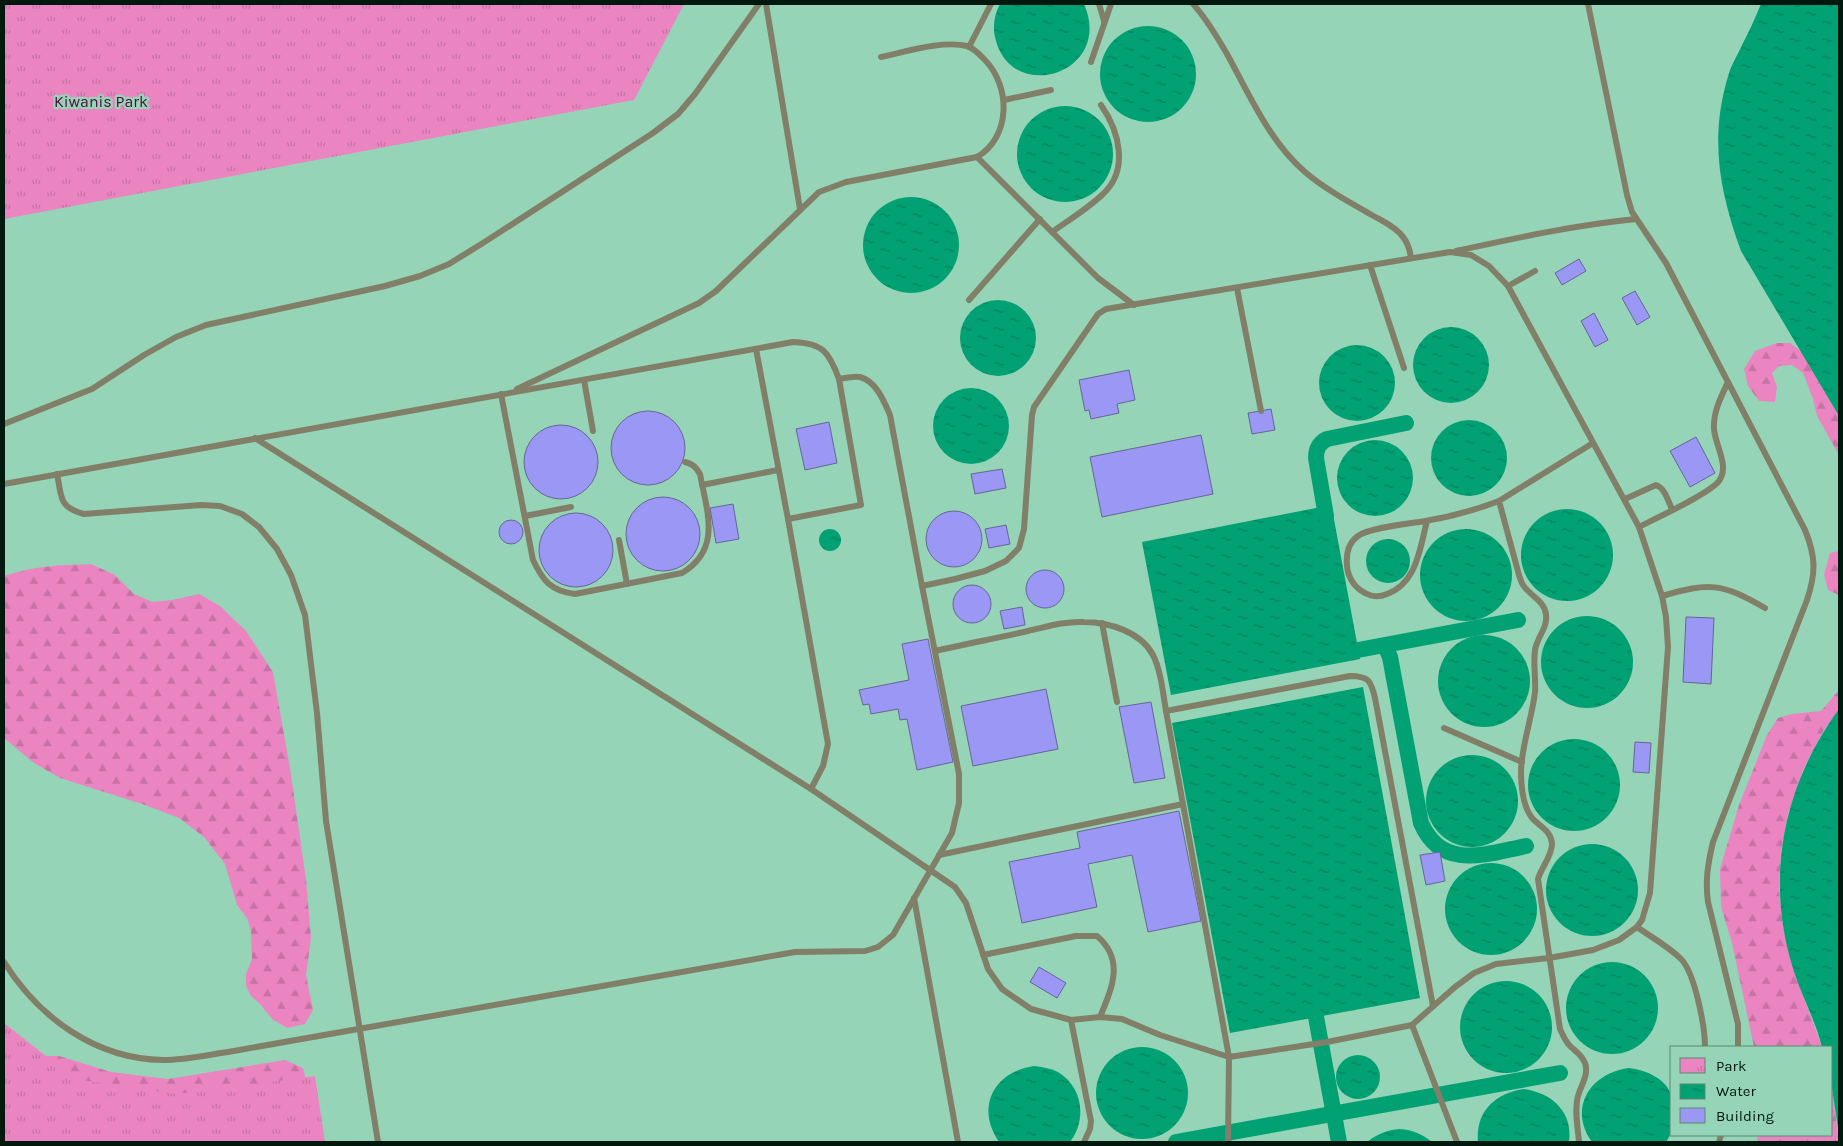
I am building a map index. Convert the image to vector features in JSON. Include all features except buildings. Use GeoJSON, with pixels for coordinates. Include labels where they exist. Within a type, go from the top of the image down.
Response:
{"type":"FeatureCollection","features":[{"type":"Feature","properties":{"kind":"lane"},"geometry":{"type":"LineString","coordinates":[[4,424],[92,389],[168,341],[206,325],[385,286],[420,276],[449,264],[653,133],[678,114],[695,94],[760,4]]}},
{"type":"Feature","properties":{"kind":"lane"},"geometry":{"type":"LineString","coordinates":[[766,4],[800,209]]}},
{"type":"Feature","properties":{"kind":"lane"},"geometry":{"type":"LineString","coordinates":[[969,47],[991,4]]}},
{"type":"Feature","properties":{"kind":"lane"},"geometry":{"type":"LineString","coordinates":[[1099,4],[1104,23]]}},
{"type":"Feature","properties":{"kind":"lane"},"geometry":{"type":"LineString","coordinates":[[1091,62],[1111,4]]}},
{"type":"Feature","properties":{"kind":"lane"},"geometry":{"type":"LineString","coordinates":[[1193,4],[1216,34],[1255,105],[1287,154],[1325,188],[1390,226],[1402,236],[1409,246],[1411,258]]}},
{"type":"Feature","properties":{"kind":"lane"},"geometry":{"type":"LineString","coordinates":[[1588,4],[1632,212],[1666,263],[1805,530],[1815,567],[1807,600],[1714,842],[1707,868],[1708,902],[1738,1024],[1738,1046]]}},
{"type":"Feature","properties":{"kind":"lane"},"geometry":{"type":"LineString","coordinates":[[510,393],[699,303],[716,291],[819,192],[846,182],[977,157],[986,152],[998,135],[1004,112],[1004,100],[996,74],[988,63],[969,47],[944,45],[880,57]]}},
{"type":"Feature","properties":{"kind":"lane"},"geometry":{"type":"LineString","coordinates":[[1004,100],[1052,90]]}},
{"type":"Feature","properties":{"kind":"lane"},"geometry":{"type":"LineString","coordinates":[[1052,232],[1103,195],[1111,185],[1117,172],[1120,158],[1119,143],[1115,128],[1101,104]]}},
{"type":"Feature","properties":{"kind":"lane"},"geometry":{"type":"LineString","coordinates":[[977,157],[1098,278],[1134,305]]}},
{"type":"Feature","properties":{"kind":"lane"},"geometry":{"type":"LineString","coordinates":[[922,586],[985,570],[1006,561],[1019,548],[1024,529],[1034,407],[1098,314],[1106,309],[1450,252],[1586,224],[1636,219]]}},
{"type":"Feature","properties":{"kind":"lane"},"geometry":{"type":"LineString","coordinates":[[969,300],[1040,220]]}},
{"type":"Feature","properties":{"kind":"lane"},"geometry":{"type":"LineString","coordinates":[[255,438],[811,789],[955,887],[966,903],[988,968],[1002,989],[1031,1009],[1071,1020],[1100,1017],[1122,1019],[1160,1035],[1229,1058],[1327,1042],[1412,1025],[1474,973],[1496,964],[1549,958],[1607,946],[1629,934],[1637,927],[1647,908],[1650,893],[1668,647],[1666,617],[1662,596],[1639,527],[1508,286],[1489,266],[1471,255],[1450,252]]}},
{"type":"Feature","properties":{"kind":"lane"},"geometry":{"type":"LineString","coordinates":[[1370,266],[1404,368]]}},
{"type":"Feature","properties":{"kind":"lane"},"geometry":{"type":"LineString","coordinates":[[1508,286],[1535,271]]}},
{"type":"Feature","properties":{"kind":"lane"},"geometry":{"type":"LineString","coordinates":[[1237,288],[1261,411]]}},
{"type":"Feature","properties":{"kind":"lane"},"geometry":{"type":"LineString","coordinates":[[4,484],[793,342],[808,343],[822,348],[832,360],[839,379],[861,505],[788,519]]}},
{"type":"Feature","properties":{"kind":"lane"},"geometry":{"type":"LineString","coordinates":[[756,349],[828,744],[823,766],[811,789]]}},
{"type":"Feature","properties":{"kind":"lane"},"geometry":{"type":"LineString","coordinates":[[4,962],[42,1010],[88,1042],[122,1056],[164,1060],[359,1029],[795,952],[864,951],[878,947],[893,935],[952,833],[959,803],[959,774],[890,415],[882,397],[872,384],[860,377],[839,379]]}},
{"type":"Feature","properties":{"kind":"lane"},"geometry":{"type":"LineString","coordinates":[[584,380],[593,431]]}},
{"type":"Feature","properties":{"kind":"lane"},"geometry":{"type":"LineString","coordinates":[[1639,527],[1712,488],[1722,475],[1724,468],[1715,438],[1714,422],[1719,402],[1728,382]]}},
{"type":"Feature","properties":{"kind":"lane"},"geometry":{"type":"LineString","coordinates":[[501,394],[533,560],[548,584],[561,592],[575,594],[627,584],[682,573],[694,566],[702,556],[707,541],[709,525],[697,468],[685,462]]}},
{"type":"Feature","properties":{"kind":"lane"},"geometry":{"type":"LineString","coordinates":[[1427,521],[1413,571],[1405,583],[1394,591],[1382,596],[1370,596],[1352,582],[1347,569],[1346,556],[1350,544],[1358,535],[1373,530],[1427,521],[1474,510],[1499,502],[1593,443]]}},
{"type":"Feature","properties":{"kind":"lane"},"geometry":{"type":"LineString","coordinates":[[702,485],[778,470]]}},
{"type":"Feature","properties":{"kind":"lane"},"geometry":{"type":"LineString","coordinates":[[57,474],[63,502],[71,510],[84,514],[201,505],[220,506],[242,514],[260,527],[277,549],[292,575],[305,615],[317,713],[326,821],[378,1142]]}},
{"type":"Feature","properties":{"kind":"lane"},"geometry":{"type":"LineString","coordinates":[[1625,499],[1656,485],[1663,489],[1672,509]]}},
{"type":"Feature","properties":{"kind":"lane"},"geometry":{"type":"LineString","coordinates":[[1499,502],[1519,575],[1524,585],[1542,604],[1546,612],[1547,620],[1536,647],[1534,658],[1535,692],[1522,762],[1523,794],[1532,817],[1544,828],[1549,835],[1552,845],[1538,879],[1560,1029],[1564,1038],[1586,1064],[1584,1080],[1577,1098],[1579,1142]]}},
{"type":"Feature","properties":{"kind":"lane"},"geometry":{"type":"LineString","coordinates":[[525,516],[571,507]]}},
{"type":"Feature","properties":{"kind":"lane"},"geometry":{"type":"LineString","coordinates":[[619,540],[627,584]]}},
{"type":"Feature","properties":{"kind":"lane"},"geometry":{"type":"LineString","coordinates":[[1662,596],[1688,588],[1711,586],[1726,588],[1765,608]]}},
{"type":"Feature","properties":{"kind":"lane"},"geometry":{"type":"LineString","coordinates":[[935,651],[1062,624],[1083,622],[1102,623],[1125,630],[1140,639],[1153,655],[1159,674],[1166,711],[1229,1058],[1228,1142]]}},
{"type":"Feature","properties":{"kind":"lane"},"geometry":{"type":"LineString","coordinates":[[1102,623],[1116,702]]}},
{"type":"Feature","properties":{"kind":"lane"},"geometry":{"type":"LineString","coordinates":[[1166,711],[1350,676],[1367,678],[1372,686],[1375,698],[1433,1006]]}},
{"type":"Feature","properties":{"kind":"lane"},"geometry":{"type":"LineString","coordinates":[[1444,728],[1522,762]]}},
{"type":"Feature","properties":{"kind":"lane"},"geometry":{"type":"LineString","coordinates":[[939,855],[1183,804]]}},
{"type":"Feature","properties":{"kind":"lane"},"geometry":{"type":"LineString","coordinates":[[914,898],[958,1142]]}},
{"type":"Feature","properties":{"kind":"lane"},"geometry":{"type":"LineString","coordinates":[[1637,927],[1670,950],[1688,967],[1703,1026],[1705,1046]]}},
{"type":"Feature","properties":{"kind":"lane"},"geometry":{"type":"LineString","coordinates":[[983,955],[1076,936],[1097,936],[1108,945],[1113,960],[1114,973],[1111,991],[1100,1017]]}},
{"type":"Feature","properties":{"kind":"lane"},"geometry":{"type":"LineString","coordinates":[[1071,1020],[1091,1121],[1090,1129],[1084,1142]]}},
{"type":"Feature","properties":{"kind":"lane"},"geometry":{"type":"LineString","coordinates":[[1412,1025],[1457,1142]]}},
{"type":"Feature","properties":{"kind":"green space","name":"Kiwanis Park"},"geometry":{"type":"Polygon","coordinates":[[[4,4],[684,4],[634,100],[4,219],[4,4]]]}},
{"type":"Feature","properties":{"kind":"green space"},"geometry":{"type":"Polygon","coordinates":[[[1777,343],[1790,343],[1801,351],[1839,416],[1839,455],[1817,416],[1803,373],[1792,365],[1779,366],[1772,373],[1777,387],[1775,402],[1759,401],[1748,386],[1744,369],[1755,351],[1777,343]]]}},
{"type":"Feature","properties":{"kind":"green space"},"geometry":{"type":"Polygon","coordinates":[[[1839,551],[1839,595],[1828,590],[1824,575],[1830,553],[1839,551]]]}},
{"type":"Feature","properties":{"kind":"green space"},"geometry":{"type":"Polygon","coordinates":[[[91,564],[115,575],[134,594],[152,602],[199,594],[220,606],[246,631],[273,672],[290,768],[306,879],[311,938],[306,975],[313,1010],[305,1024],[287,1028],[272,1019],[251,996],[246,986],[246,974],[252,959],[251,931],[247,918],[237,905],[225,864],[204,837],[179,818],[60,778],[34,763],[4,738],[4,576],[36,568],[91,564]]]}},
{"type":"Feature","properties":{"kind":"green space"},"geometry":{"type":"Polygon","coordinates":[[[1839,690],[1839,709],[1824,730],[1804,768],[1788,814],[1781,853],[1779,889],[1783,927],[1792,965],[1822,1046],[1754,1046],[1732,943],[1721,907],[1720,869],[1739,805],[1767,735],[1778,718],[1792,714],[1821,711],[1839,690]]]}},
{"type":"Feature","properties":{"kind":"green space"},"geometry":{"type":"Polygon","coordinates":[[[4,1023],[75,1079],[176,1094],[315,1076],[325,1142],[4,1142],[4,1023]]]}},
{"type":"Feature","properties":{"kind":"green space"},"geometry":{"type":"Polygon","coordinates":[[[4,1056],[59,1056],[111,1072],[168,1079],[285,1060],[303,1068],[311,1098],[4,1142],[4,1056]]]}},
{"type":"Feature","properties":{"kind":"green space"},"geometry":{"type":"Polygon","coordinates":[[[1833,1096],[1839,1142],[1757,1142],[1758,1136],[1833,1136],[1833,1096]]]}},
{"type":"Feature","properties":{"kind":"water"},"geometry":{"type":"Polygon","coordinates":[[[1000,4],[1084,4],[1090,28],[1085,47],[1074,62],[1058,72],[1040,75],[1022,72],[1006,61],[996,41],[994,22],[1000,4]]]}},
{"type":"Feature","properties":{"kind":"water"},"geometry":{"type":"Polygon","coordinates":[[[1761,4],[1839,4],[1839,416],[1741,251],[1722,185],[1718,141],[1723,97],[1730,70],[1761,4]]]}},
{"type":"Feature","properties":{"kind":"water"},"geometry":{"type":"Polygon","coordinates":[[[1148,26],[1166,29],[1182,40],[1193,56],[1196,74],[1193,92],[1182,108],[1166,119],[1148,122],[1130,119],[1114,108],[1103,92],[1100,74],[1103,56],[1114,40],[1130,29],[1148,26]]]}},
{"type":"Feature","properties":{"kind":"water"},"geometry":{"type":"Polygon","coordinates":[[[1065,106],[1083,109],[1099,120],[1110,136],[1113,154],[1110,172],[1099,188],[1083,199],[1065,202],[1047,199],[1031,188],[1020,172],[1017,154],[1020,136],[1031,120],[1047,109],[1065,106]]]}},
{"type":"Feature","properties":{"kind":"water"},"geometry":{"type":"Polygon","coordinates":[[[911,197],[929,200],[945,211],[956,227],[959,245],[956,263],[945,279],[929,290],[911,293],[893,290],[877,279],[866,263],[863,245],[866,227],[877,211],[893,200],[911,197]]]}},
{"type":"Feature","properties":{"kind":"water"},"geometry":{"type":"Polygon","coordinates":[[[998,300],[1013,303],[1025,311],[1033,323],[1036,338],[1033,353],[1025,365],[1013,373],[998,376],[983,373],[971,365],[963,353],[960,338],[963,323],[971,311],[983,303],[998,300]]]}},
{"type":"Feature","properties":{"kind":"water"},"geometry":{"type":"Polygon","coordinates":[[[1451,327],[1466,330],[1478,338],[1486,350],[1489,365],[1486,380],[1478,392],[1466,400],[1451,403],[1436,400],[1424,392],[1416,380],[1413,365],[1416,350],[1424,338],[1436,330],[1451,327]]]}},
{"type":"Feature","properties":{"kind":"water"},"geometry":{"type":"Polygon","coordinates":[[[1357,345],[1372,348],[1384,356],[1392,368],[1395,383],[1392,398],[1384,410],[1372,418],[1357,421],[1342,418],[1330,410],[1322,398],[1319,383],[1322,368],[1330,356],[1342,348],[1357,345]]]}},
{"type":"Feature","properties":{"kind":"water"},"geometry":{"type":"Polygon","coordinates":[[[971,388],[986,391],[998,399],[1006,411],[1009,426],[1006,441],[998,453],[986,461],[971,464],[956,461],[944,453],[936,441],[933,426],[936,411],[944,399],[956,391],[971,388]]]}},
{"type":"Feature","properties":{"kind":"water"},"geometry":{"type":"Polygon","coordinates":[[[1469,420],[1484,423],[1496,431],[1504,443],[1507,458],[1504,473],[1496,485],[1484,493],[1469,496],[1454,493],[1442,485],[1434,473],[1431,458],[1434,443],[1442,431],[1454,423],[1469,420]]]}},
{"type":"Feature","properties":{"kind":"water"},"geometry":{"type":"Polygon","coordinates":[[[1375,440],[1390,443],[1402,451],[1410,463],[1413,478],[1410,493],[1402,505],[1390,513],[1375,516],[1360,513],[1348,505],[1340,493],[1337,478],[1340,463],[1348,451],[1360,443],[1375,440]]]}},
{"type":"Feature","properties":{"kind":"water"},"geometry":{"type":"Polygon","coordinates":[[[1321,507],[1323,516],[1333,514],[1360,659],[1171,695],[1142,542],[1321,507]]]}},
{"type":"Feature","properties":{"kind":"water"},"geometry":{"type":"Polygon","coordinates":[[[1567,509],[1585,512],[1600,522],[1610,537],[1613,555],[1610,573],[1600,588],[1585,598],[1567,601],[1549,598],[1534,588],[1524,573],[1521,555],[1524,537],[1534,522],[1549,512],[1567,509]]]}},
{"type":"Feature","properties":{"kind":"water"},"geometry":{"type":"Polygon","coordinates":[[[830,529],[840,536],[841,540],[834,550],[830,551],[820,544],[819,540],[826,530],[830,529]]]}},
{"type":"Feature","properties":{"kind":"water"},"geometry":{"type":"Polygon","coordinates":[[[1466,529],[1484,532],[1499,542],[1509,557],[1512,575],[1509,593],[1499,608],[1484,618],[1466,621],[1448,618],[1433,608],[1423,593],[1420,575],[1423,557],[1433,542],[1448,532],[1466,529]]]}},
{"type":"Feature","properties":{"kind":"water"},"geometry":{"type":"Polygon","coordinates":[[[1388,539],[1400,543],[1406,549],[1410,561],[1406,573],[1400,579],[1388,583],[1376,579],[1370,573],[1366,561],[1370,549],[1376,543],[1388,539]]]}},
{"type":"Feature","properties":{"kind":"water"},"geometry":{"type":"Polygon","coordinates":[[[1587,616],[1605,619],[1620,629],[1630,644],[1633,662],[1630,680],[1620,695],[1605,705],[1587,708],[1569,705],[1554,695],[1544,680],[1541,662],[1544,644],[1554,629],[1569,619],[1587,616]]]}},
{"type":"Feature","properties":{"kind":"water"},"geometry":{"type":"Polygon","coordinates":[[[1484,635],[1502,638],[1517,648],[1527,663],[1530,681],[1527,699],[1517,714],[1502,724],[1484,727],[1466,724],[1451,714],[1441,699],[1438,681],[1441,663],[1451,648],[1466,638],[1484,635]]]}},
{"type":"Feature","properties":{"kind":"water"},"geometry":{"type":"Polygon","coordinates":[[[1363,687],[1420,998],[1230,1033],[1172,723],[1363,687]]]}},
{"type":"Feature","properties":{"kind":"water"},"geometry":{"type":"Polygon","coordinates":[[[1839,709],[1839,1135],[1833,1095],[1833,1046],[1822,1046],[1795,975],[1784,931],[1780,898],[1781,864],[1785,831],[1793,799],[1805,768],[1820,738],[1839,709]]]}},
{"type":"Feature","properties":{"kind":"water"},"geometry":{"type":"Polygon","coordinates":[[[1574,739],[1592,742],[1607,752],[1617,767],[1620,785],[1617,803],[1607,818],[1592,828],[1574,831],[1556,828],[1541,818],[1531,803],[1528,785],[1531,767],[1541,752],[1556,742],[1574,739]]]}},
{"type":"Feature","properties":{"kind":"water"},"geometry":{"type":"Polygon","coordinates":[[[1472,755],[1490,758],[1505,768],[1515,783],[1518,801],[1515,819],[1505,834],[1490,844],[1472,847],[1454,844],[1439,834],[1429,819],[1426,801],[1429,783],[1439,768],[1454,758],[1472,755]]]}},
{"type":"Feature","properties":{"kind":"water"},"geometry":{"type":"Polygon","coordinates":[[[1592,844],[1610,847],[1625,857],[1635,872],[1638,890],[1635,908],[1625,923],[1610,933],[1592,936],[1574,933],[1559,923],[1549,908],[1546,890],[1549,872],[1559,857],[1574,847],[1592,844]]]}},
{"type":"Feature","properties":{"kind":"water"},"geometry":{"type":"Polygon","coordinates":[[[1491,863],[1509,866],[1524,876],[1534,891],[1537,909],[1534,927],[1524,942],[1509,952],[1491,955],[1473,952],[1458,942],[1448,927],[1445,909],[1448,891],[1458,876],[1473,866],[1491,863]]]}},
{"type":"Feature","properties":{"kind":"water"},"geometry":{"type":"Polygon","coordinates":[[[1612,962],[1630,965],[1645,975],[1655,990],[1658,1008],[1655,1026],[1645,1041],[1630,1051],[1612,1054],[1594,1051],[1579,1041],[1569,1026],[1566,1008],[1569,990],[1579,975],[1594,965],[1612,962]]]}},
{"type":"Feature","properties":{"kind":"water"},"geometry":{"type":"Polygon","coordinates":[[[1506,981],[1524,984],[1539,994],[1549,1009],[1552,1027],[1549,1045],[1539,1060],[1524,1070],[1506,1073],[1488,1070],[1473,1060],[1463,1045],[1460,1027],[1463,1009],[1473,994],[1488,984],[1506,981]]]}},
{"type":"Feature","properties":{"kind":"water"},"geometry":{"type":"Polygon","coordinates":[[[1142,1047],[1160,1050],[1175,1060],[1185,1075],[1188,1093],[1185,1111],[1175,1126],[1160,1136],[1142,1139],[1124,1136],[1109,1126],[1099,1111],[1096,1093],[1099,1075],[1109,1060],[1124,1050],[1142,1047]]]}},
{"type":"Feature","properties":{"kind":"water"},"geometry":{"type":"Polygon","coordinates":[[[1358,1055],[1370,1059],[1376,1065],[1380,1077],[1376,1089],[1370,1095],[1358,1099],[1346,1095],[1340,1089],[1336,1077],[1340,1065],[1346,1059],[1358,1055]]]}},
{"type":"Feature","properties":{"kind":"water"},"geometry":{"type":"Polygon","coordinates":[[[1034,1066],[1058,1072],[1073,1086],[1080,1104],[1080,1114],[1079,1124],[1070,1142],[999,1142],[992,1129],[989,1104],[992,1093],[1008,1075],[1034,1066]]]}},
{"type":"Feature","properties":{"kind":"water"},"geometry":{"type":"Polygon","coordinates":[[[1629,1068],[1648,1073],[1660,1080],[1669,1090],[1670,1133],[1666,1142],[1592,1142],[1585,1129],[1582,1117],[1583,1105],[1587,1094],[1594,1085],[1603,1077],[1615,1071],[1629,1068]]]}},
{"type":"Feature","properties":{"kind":"water"},"geometry":{"type":"Polygon","coordinates":[[[1524,1089],[1543,1095],[1559,1106],[1568,1122],[1569,1142],[1478,1142],[1480,1122],[1489,1106],[1504,1095],[1524,1089]]]}},
{"type":"Feature","properties":{"kind":"water"},"geometry":{"type":"Polygon","coordinates":[[[1400,1129],[1417,1133],[1432,1142],[1367,1142],[1382,1133],[1400,1129]]]}},
{"type":"Feature","properties":{"kind":"waterway"},"geometry":{"type":"LineString","coordinates":[[1326,516],[1316,458],[1317,449],[1320,444],[1327,439],[1406,423]]}},
{"type":"Feature","properties":{"kind":"waterway"},"geometry":{"type":"LineString","coordinates":[[1358,650],[1518,620]]}},
{"type":"Feature","properties":{"kind":"waterway"},"geometry":{"type":"LineString","coordinates":[[1382,646],[1386,648],[1390,657],[1421,823],[1430,838],[1441,848],[1466,856],[1496,853],[1526,846]]}},
{"type":"Feature","properties":{"kind":"waterway"},"geometry":{"type":"LineString","coordinates":[[1316,1017],[1339,1142]]}},
{"type":"Feature","properties":{"kind":"waterway"},"geometry":{"type":"LineString","coordinates":[[1176,1142],[1560,1073]]}}]}
